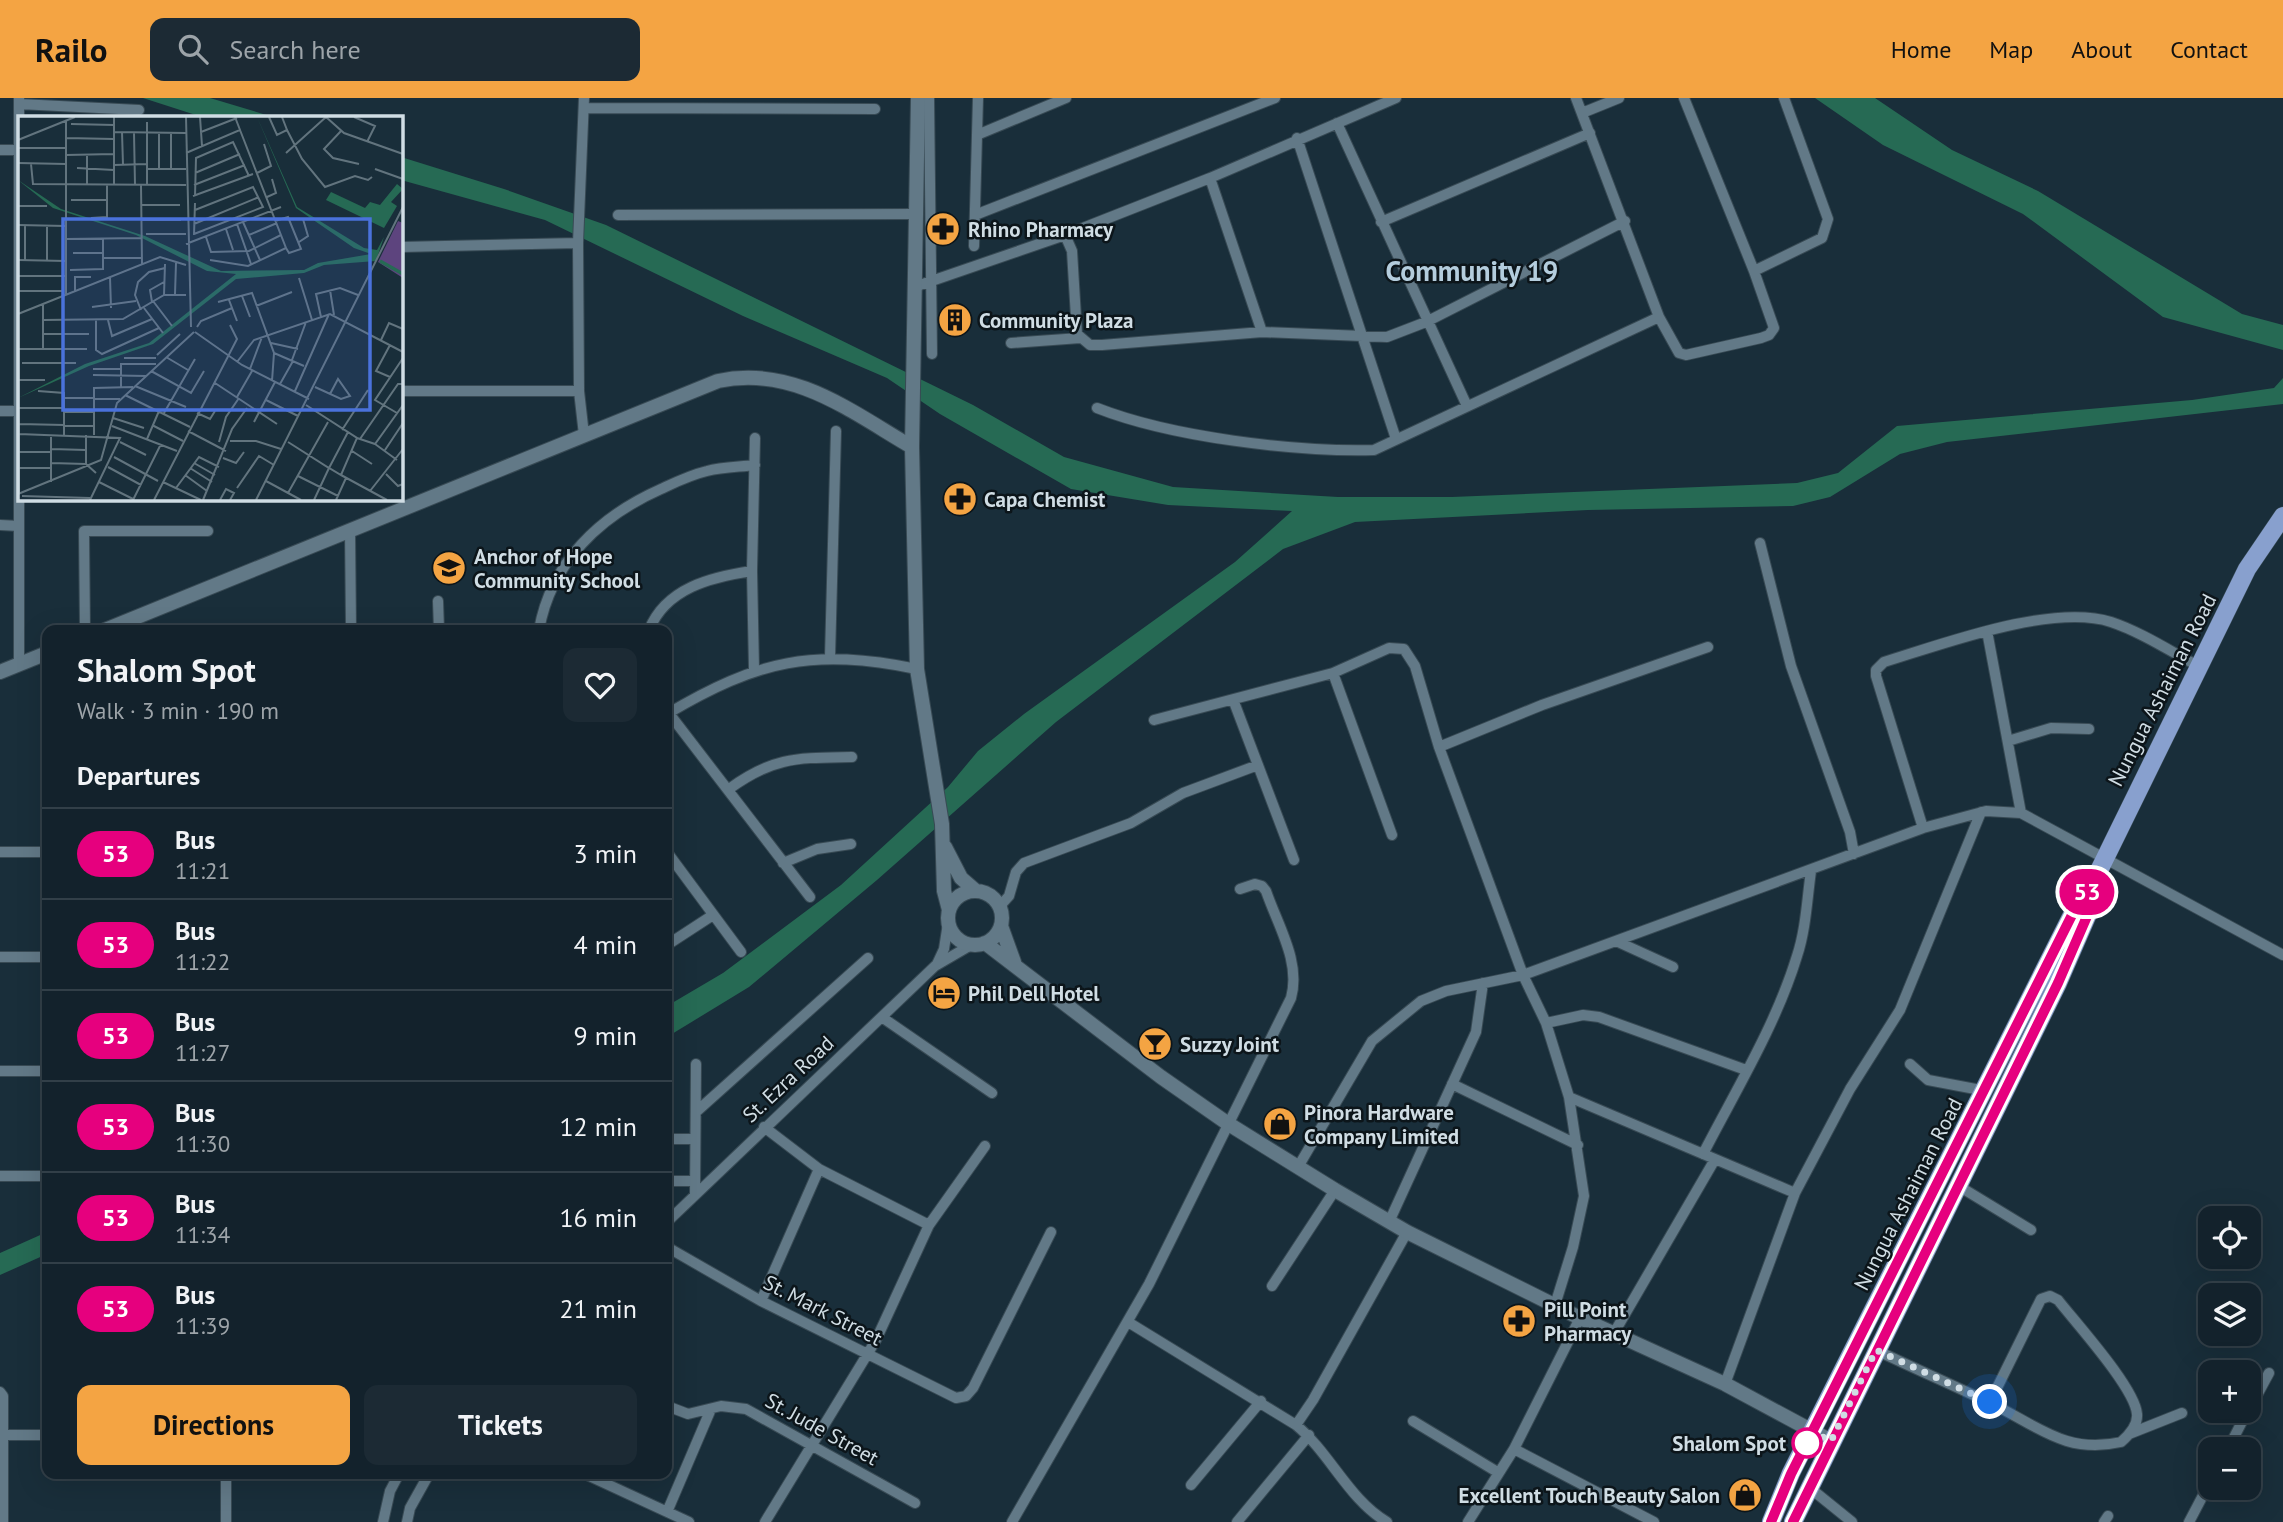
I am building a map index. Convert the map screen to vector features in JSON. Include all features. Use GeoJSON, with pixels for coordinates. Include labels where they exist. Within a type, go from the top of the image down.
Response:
{"type":"FeatureCollection","features":[{"type":"Feature","properties":{"kind":"main road","name":"Nungua Ashaiman Road"},"geometry":{"type":"LineString","coordinates":[[1793,1522],[2058,983],[2090,889],[2105,856],[2247,569],[2283,516]]}},
{"type":"Feature","properties":{"kind":"main road","name":"Nungua Ashaiman Road"},"geometry":{"type":"LineString","coordinates":[[1771,1522],[1812,1432],[1986,1091],[2082,911]]}},
{"type":"Feature","properties":{"kind":"street"},"geometry":{"type":"LineString","coordinates":[[918,98],[917,214],[932,354]]}},
{"type":"Feature","properties":{"kind":"street"},"geometry":{"type":"LineString","coordinates":[[929,98],[924,284],[912,447],[917,669],[942,824],[944,891],[948,916],[956,938],[978,944],[1014,962],[1152,1070],[1227,1123],[1389,1222],[1580,1318],[1725,1384],[1831,1441]]}},
{"type":"Feature","properties":{"kind":"street"},"geometry":{"type":"LineString","coordinates":[[974,246],[978,98]]}},
{"type":"Feature","properties":{"kind":"street"},"geometry":{"type":"LineString","coordinates":[[977,135],[1066,98]]}},
{"type":"Feature","properties":{"kind":"street"},"geometry":{"type":"LineString","coordinates":[[975,215],[1275,98]]}},
{"type":"Feature","properties":{"kind":"street"},"geometry":{"type":"LineString","coordinates":[[924,284],[1065,235],[1210,178],[1297,138],[1396,98]]}},
{"type":"Feature","properties":{"kind":"street"},"geometry":{"type":"LineString","coordinates":[[1576,98],[1625,221],[1658,317],[1679,353],[1686,355],[1769,335],[1773,323],[1684,98]]}},
{"type":"Feature","properties":{"kind":"street"},"geometry":{"type":"LineString","coordinates":[[1582,113],[1619,98]]}},
{"type":"Feature","properties":{"kind":"street"},"geometry":{"type":"LineString","coordinates":[[1754,271],[1822,238],[1827,230],[1828,219],[1784,98]]}},
{"type":"Feature","properties":{"kind":"street"},"geometry":{"type":"LineString","coordinates":[[19,101],[139,110]]}},
{"type":"Feature","properties":{"kind":"street"},"geometry":{"type":"LineString","coordinates":[[584,435],[579,391],[578,241],[584,103],[875,109]]}},
{"type":"Feature","properties":{"kind":"street"},"geometry":{"type":"LineString","coordinates":[[1337,123],[1426,322],[1467,406]]}},
{"type":"Feature","properties":{"kind":"street"},"geometry":{"type":"LineString","coordinates":[[1381,222],[1590,133]]}},
{"type":"Feature","properties":{"kind":"street"},"geometry":{"type":"LineString","coordinates":[[1297,138],[1396,439]]}},
{"type":"Feature","properties":{"kind":"street"},"geometry":{"type":"LineString","coordinates":[[0,150],[18,150]]}},
{"type":"Feature","properties":{"kind":"street"},"geometry":{"type":"LineString","coordinates":[[1210,178],[1262,332]]}},
{"type":"Feature","properties":{"kind":"street"},"geometry":{"type":"LineString","coordinates":[[618,215],[917,214]]}},
{"type":"Feature","properties":{"kind":"street"},"geometry":{"type":"LineString","coordinates":[[1065,235],[1072,251],[1075,324],[1080,338],[1090,345],[1102,345],[1262,332],[1387,337],[1426,322],[1625,221]]}},
{"type":"Feature","properties":{"kind":"street"},"geometry":{"type":"LineString","coordinates":[[402,247],[578,241]]}},
{"type":"Feature","properties":{"kind":"street"},"geometry":{"type":"LineString","coordinates":[[1097,408],[1144,424],[1261,442],[1347,450],[1384,447],[1658,317]]}},
{"type":"Feature","properties":{"kind":"street"},"geometry":{"type":"LineString","coordinates":[[1011,343],[1080,338]]}},
{"type":"Feature","properties":{"kind":"street"},"geometry":{"type":"LineString","coordinates":[[117,625],[718,382],[753,376],[793,383],[832,400],[912,447]]}},
{"type":"Feature","properties":{"kind":"street"},"geometry":{"type":"LineString","coordinates":[[402,391],[579,391]]}},
{"type":"Feature","properties":{"kind":"street"},"geometry":{"type":"LineString","coordinates":[[0,411],[18,411]]}},
{"type":"Feature","properties":{"kind":"street"},"geometry":{"type":"LineString","coordinates":[[830,657],[836,431]]}},
{"type":"Feature","properties":{"kind":"street"},"geometry":{"type":"LineString","coordinates":[[754,669],[752,571],[755,438]]}},
{"type":"Feature","properties":{"kind":"street"},"geometry":{"type":"LineString","coordinates":[[540,625],[547,598],[568,559],[583,541],[622,509],[686,477],[708,470],[755,465]]}},
{"type":"Feature","properties":{"kind":"street"},"geometry":{"type":"LineString","coordinates":[[19,500],[19,664]]}},
{"type":"Feature","properties":{"kind":"street"},"geometry":{"type":"LineString","coordinates":[[0,526],[19,526]]}},
{"type":"Feature","properties":{"kind":"street"},"geometry":{"type":"LineString","coordinates":[[351,530],[351,625]]}},
{"type":"Feature","properties":{"kind":"street"},"geometry":{"type":"LineString","coordinates":[[85,625],[84,531],[208,531]]}},
{"type":"Feature","properties":{"kind":"street"},"geometry":{"type":"LineString","coordinates":[[1760,543],[1791,666],[1850,832],[1854,854]]}},
{"type":"Feature","properties":{"kind":"street"},"geometry":{"type":"LineString","coordinates":[[652,625],[661,609],[698,583],[752,571]]}},
{"type":"Feature","properties":{"kind":"street"},"geometry":{"type":"LineString","coordinates":[[438,601],[439,625]]}},
{"type":"Feature","properties":{"kind":"street"},"geometry":{"type":"LineString","coordinates":[[1923,828],[1876,670],[1884,662],[1987,631],[2062,618],[2109,621],[2198,666]]}},
{"type":"Feature","properties":{"kind":"street"},"geometry":{"type":"LineString","coordinates":[[1987,631],[2021,813]]}},
{"type":"Feature","properties":{"kind":"street"},"geometry":{"type":"LineString","coordinates":[[1439,747],[1542,705],[1708,647]]}},
{"type":"Feature","properties":{"kind":"street"},"geometry":{"type":"LineString","coordinates":[[1154,720],[1234,702],[1334,673],[1389,648],[1405,649],[1415,666],[1439,747],[1523,975],[1546,1023],[1569,1097],[1578,1145],[1582,1213],[1555,1305]]}},
{"type":"Feature","properties":{"kind":"street"},"geometry":{"type":"LineString","coordinates":[[0,672],[42,655]]}},
{"type":"Feature","properties":{"kind":"street"},"geometry":{"type":"LineString","coordinates":[[672,711],[754,669],[830,657],[917,669]]}},
{"type":"Feature","properties":{"kind":"street"},"geometry":{"type":"LineString","coordinates":[[1334,673],[1392,835]]}},
{"type":"Feature","properties":{"kind":"street"},"geometry":{"type":"LineString","coordinates":[[1234,702],[1294,860]]}},
{"type":"Feature","properties":{"kind":"street"},"geometry":{"type":"LineString","coordinates":[[672,718],[810,897]]}},
{"type":"Feature","properties":{"kind":"street"},"geometry":{"type":"LineString","coordinates":[[2007,741],[2051,728],[2089,729]]}},
{"type":"Feature","properties":{"kind":"street"},"geometry":{"type":"LineString","coordinates":[[729,789],[770,763],[794,758],[852,757]]}},
{"type":"Feature","properties":{"kind":"street"},"geometry":{"type":"LineString","coordinates":[[1000,906],[1009,896],[1016,872],[1024,863],[1131,823],[1183,793],[1258,765]]}},
{"type":"Feature","properties":{"kind":"street"},"geometry":{"type":"LineString","coordinates":[[1725,1384],[1796,1194],[1850,1089],[1900,1010],[1981,812]]}},
{"type":"Feature","properties":{"kind":"street"},"geometry":{"type":"LineString","coordinates":[[1298,1167],[1372,1041],[1422,1001],[1446,991],[1523,975],[1923,828],[1981,812],[2021,813],[2105,856],[2283,956]]}},
{"type":"Feature","properties":{"kind":"street"},"geometry":{"type":"LineString","coordinates":[[783,863],[817,849],[851,844]]}},
{"type":"Feature","properties":{"kind":"street"},"geometry":{"type":"LineString","coordinates":[[944,845],[961,878],[976,891]]}},
{"type":"Feature","properties":{"kind":"street"},"geometry":{"type":"LineString","coordinates":[[0,852],[42,852]]}},
{"type":"Feature","properties":{"kind":"street"},"geometry":{"type":"LineString","coordinates":[[672,859],[741,952]]}},
{"type":"Feature","properties":{"kind":"street"},"geometry":{"type":"LineString","coordinates":[[1703,1154],[1769,1025],[1797,956],[1811,871]]}},
{"type":"Feature","properties":{"kind":"street"},"geometry":{"type":"LineString","coordinates":[[1012,1522],[1128,1322],[1292,998],[1296,979],[1266,891],[1255,884],[1240,889]]}},
{"type":"Feature","properties":{"kind":"street"},"geometry":{"type":"LineString","coordinates":[[936,966],[944,949],[948,916],[959,895],[976,891],[986,893],[1000,906],[1001,926],[1014,962]]}},
{"type":"Feature","properties":{"kind":"street"},"geometry":{"type":"LineString","coordinates":[[672,942],[713,915]]}},
{"type":"Feature","properties":{"kind":"street"},"geometry":{"type":"LineString","coordinates":[[936,966],[995,936],[1001,926]]}},
{"type":"Feature","properties":{"kind":"street"},"geometry":{"type":"LineString","coordinates":[[1616,941],[1674,967]]}},
{"type":"Feature","properties":{"kind":"street"},"geometry":{"type":"LineString","coordinates":[[0,957],[42,957]]}},
{"type":"Feature","properties":{"kind":"street"},"geometry":{"type":"LineString","coordinates":[[696,1112],[868,958]]}},
{"type":"Feature","properties":{"kind":"street","name":"St. Ezra Road"},"geometry":{"type":"LineString","coordinates":[[672,1217],[764,1126],[936,966]]}},
{"type":"Feature","properties":{"kind":"street"},"geometry":{"type":"LineString","coordinates":[[1389,1222],[1476,1032],[1483,983]]}},
{"type":"Feature","properties":{"kind":"street"},"geometry":{"type":"LineString","coordinates":[[1546,1023],[1583,1015],[1599,1017],[1746,1070]]}},
{"type":"Feature","properties":{"kind":"street"},"geometry":{"type":"LineString","coordinates":[[883,1018],[992,1093]]}},
{"type":"Feature","properties":{"kind":"street"},"geometry":{"type":"LineString","coordinates":[[695,1194],[696,1064]]}},
{"type":"Feature","properties":{"kind":"street"},"geometry":{"type":"LineString","coordinates":[[1910,1064],[1928,1080],[1986,1091]]}},
{"type":"Feature","properties":{"kind":"street"},"geometry":{"type":"LineString","coordinates":[[0,1071],[42,1071]]}},
{"type":"Feature","properties":{"kind":"street"},"geometry":{"type":"LineString","coordinates":[[1452,1084],[1578,1145]]}},
{"type":"Feature","properties":{"kind":"street"},"geometry":{"type":"LineString","coordinates":[[1569,1097],[1796,1194]]}},
{"type":"Feature","properties":{"kind":"street"},"geometry":{"type":"LineString","coordinates":[[764,1126],[819,1169],[929,1225]]}},
{"type":"Feature","properties":{"kind":"street"},"geometry":{"type":"LineString","coordinates":[[672,1139],[694,1139]]}},
{"type":"Feature","properties":{"kind":"street"},"geometry":{"type":"LineString","coordinates":[[765,1522],[867,1355],[929,1225],[985,1146]]}},
{"type":"Feature","properties":{"kind":"street"},"geometry":{"type":"LineString","coordinates":[[1614,1333],[1714,1161]]}},
{"type":"Feature","properties":{"kind":"street"},"geometry":{"type":"LineString","coordinates":[[761,1301],[819,1169]]}},
{"type":"Feature","properties":{"kind":"street"},"geometry":{"type":"LineString","coordinates":[[0,1176],[42,1176]]}},
{"type":"Feature","properties":{"kind":"street"},"geometry":{"type":"LineString","coordinates":[[672,1181],[694,1181]]}},
{"type":"Feature","properties":{"kind":"street"},"geometry":{"type":"LineString","coordinates":[[1957,1185],[2031,1230]]}},
{"type":"Feature","properties":{"kind":"street"},"geometry":{"type":"LineString","coordinates":[[1272,1286],[1335,1190]]}},
{"type":"Feature","properties":{"kind":"street","name":"St. Mark Street"},"geometry":{"type":"LineString","coordinates":[[672,1250],[761,1301],[956,1398],[966,1396],[973,1388],[1051,1232]]}},
{"type":"Feature","properties":{"kind":"street"},"geometry":{"type":"LineString","coordinates":[[1296,1424],[1313,1400],[1407,1232]]}},
{"type":"Feature","properties":{"kind":"street"},"geometry":{"type":"LineString","coordinates":[[1876,1350],[1990,1402],[2046,1435],[2071,1443],[2097,1447],[2122,1442],[2129,1434],[2137,1413],[2130,1394],[2058,1300],[2050,1296],[2041,1299],[1990,1402]]}},
{"type":"Feature","properties":{"kind":"street"},"geometry":{"type":"LineString","coordinates":[[1468,1522],[1514,1450],[1580,1318]]}},
{"type":"Feature","properties":{"kind":"street"},"geometry":{"type":"LineString","coordinates":[[1128,1322],[1296,1424],[1309,1435],[1368,1518],[1387,1522]]}},
{"type":"Feature","properties":{"kind":"street"},"geometry":{"type":"LineString","coordinates":[[2261,1388],[2269,1373]]}},
{"type":"Feature","properties":{"kind":"street"},"geometry":{"type":"LineString","coordinates":[[0,1392],[3,1396],[3,1522]]}},
{"type":"Feature","properties":{"kind":"street"},"geometry":{"type":"LineString","coordinates":[[1191,1485],[1261,1401]]}},
{"type":"Feature","properties":{"kind":"street","name":"St. Jude Street"},"geometry":{"type":"LineString","coordinates":[[672,1408],[688,1414],[721,1406],[746,1409],[814,1444],[915,1503]]}},
{"type":"Feature","properties":{"kind":"street"},"geometry":{"type":"LineString","coordinates":[[667,1512],[712,1409]]}},
{"type":"Feature","properties":{"kind":"street"},"geometry":{"type":"LineString","coordinates":[[2129,1434],[2182,1413]]}},
{"type":"Feature","properties":{"kind":"street"},"geometry":{"type":"LineString","coordinates":[[1413,1421],[1499,1473]]}},
{"type":"Feature","properties":{"kind":"street"},"geometry":{"type":"LineString","coordinates":[[3,1435],[42,1435]]}},
{"type":"Feature","properties":{"kind":"street"},"geometry":{"type":"LineString","coordinates":[[1237,1522],[1309,1435]]}},
{"type":"Feature","properties":{"kind":"street"},"geometry":{"type":"LineString","coordinates":[[1514,1450],[1654,1522]]}},
{"type":"Feature","properties":{"kind":"street"},"geometry":{"type":"LineString","coordinates":[[226,1479],[226,1522]]}},
{"type":"Feature","properties":{"kind":"street"},"geometry":{"type":"LineString","coordinates":[[383,1522],[390,1491],[396,1479]]}},
{"type":"Feature","properties":{"kind":"street"},"geometry":{"type":"LineString","coordinates":[[407,1522],[410,1508],[426,1479]]}},
{"type":"Feature","properties":{"kind":"street"},"geometry":{"type":"LineString","coordinates":[[596,1479],[689,1522]]}},
{"type":"Feature","properties":{"kind":"street"},"geometry":{"type":"LineString","coordinates":[[1810,1488],[1852,1522]]}},
{"type":"Feature","properties":{"kind":"street"},"geometry":{"type":"LineString","coordinates":[[2189,1522],[2201,1500]]}},
{"type":"Feature","properties":{"kind":"shaded area"},"geometry":{"type":"Polygon","coordinates":[[[143,98],[210,98],[270,116],[199,116],[143,98]]]}},
{"type":"Feature","properties":{"kind":"shaded area"},"geometry":{"type":"Polygon","coordinates":[[[1815,98],[1875,98],[1952,150],[2038,191],[2242,314],[2283,325],[2283,350],[2163,317],[2023,214],[1883,145],[1815,98]]]}},
{"type":"Feature","properties":{"kind":"shaded area"},"geometry":{"type":"Polygon","coordinates":[[[402,157],[606,225],[973,405],[1064,457],[1173,487],[1338,497],[1452,497],[1797,483],[1838,473],[1897,426],[2192,400],[2274,388],[2283,378],[2283,404],[1947,442],[1900,454],[1830,497],[1793,506],[1588,510],[1355,522],[1283,549],[1056,722],[877,880],[749,987],[672,1034],[672,1003],[723,973],[841,885],[948,787],[978,751],[1024,714],[1235,562],[1292,511],[1168,505],[1071,489],[940,414],[887,378],[743,316],[545,220],[402,180],[402,157]]]}},
{"type":"Feature","properties":{"kind":"shaded area"},"geometry":{"type":"Polygon","coordinates":[[[42,1234],[42,1256],[0,1275],[0,1253],[42,1234]]]}},
{"type":"Feature","properties":{"kind":"bus line","name":"53"},"geometry":{"type":"LineString","coordinates":[[1771,1522],[1791,1474],[1986,1091],[2079,900],[2090,889],[2088,914],[2058,983],[1847,1407],[1793,1522]]}},
{"type":"Feature","properties":{"kind":"place","name":"Rhino Pharmacy"},"geometry":{"type":"Point","coordinates":[943,229]}},
{"type":"Feature","properties":{"kind":"place","name":"Community Plaza"},"geometry":{"type":"Point","coordinates":[955,320]}},
{"type":"Feature","properties":{"kind":"place","name":"Capa Chemist"},"geometry":{"type":"Point","coordinates":[960,499]}},
{"type":"Feature","properties":{"kind":"place","name":"Anchor of Hope Community School"},"geometry":{"type":"Point","coordinates":[449,568]}},
{"type":"Feature","properties":{"kind":"place","name":"Phil Dell Hotel"},"geometry":{"type":"Point","coordinates":[944,993]}},
{"type":"Feature","properties":{"kind":"place","name":"Suzzy Joint"},"geometry":{"type":"Point","coordinates":[1155,1044]}},
{"type":"Feature","properties":{"kind":"place","name":"Pinora Hardware Company Limited"},"geometry":{"type":"Point","coordinates":[1280,1124]}},
{"type":"Feature","properties":{"kind":"place","name":"Pill Point Pharmacy"},"geometry":{"type":"Point","coordinates":[1519,1321]}},
{"type":"Feature","properties":{"kind":"place","name":"Shalom Spot"},"geometry":{"type":"Point","coordinates":[1807,1443]}},
{"type":"Feature","properties":{"kind":"place","name":"Excellent Touch Beauty Salon"},"geometry":{"type":"Point","coordinates":[1745,1495]}},
{"type":"Feature","properties":{"kind":"district","name":"Community 19"},"geometry":{"type":"Point","coordinates":[1472,270]}},
{"type":"Feature","properties":{"kind":"route"},"geometry":{"type":"LineString","coordinates":[[1807,1443],[1804,1449],[1812,1432],[1831,1441],[1876,1350],[1990,1402]]}}]}
